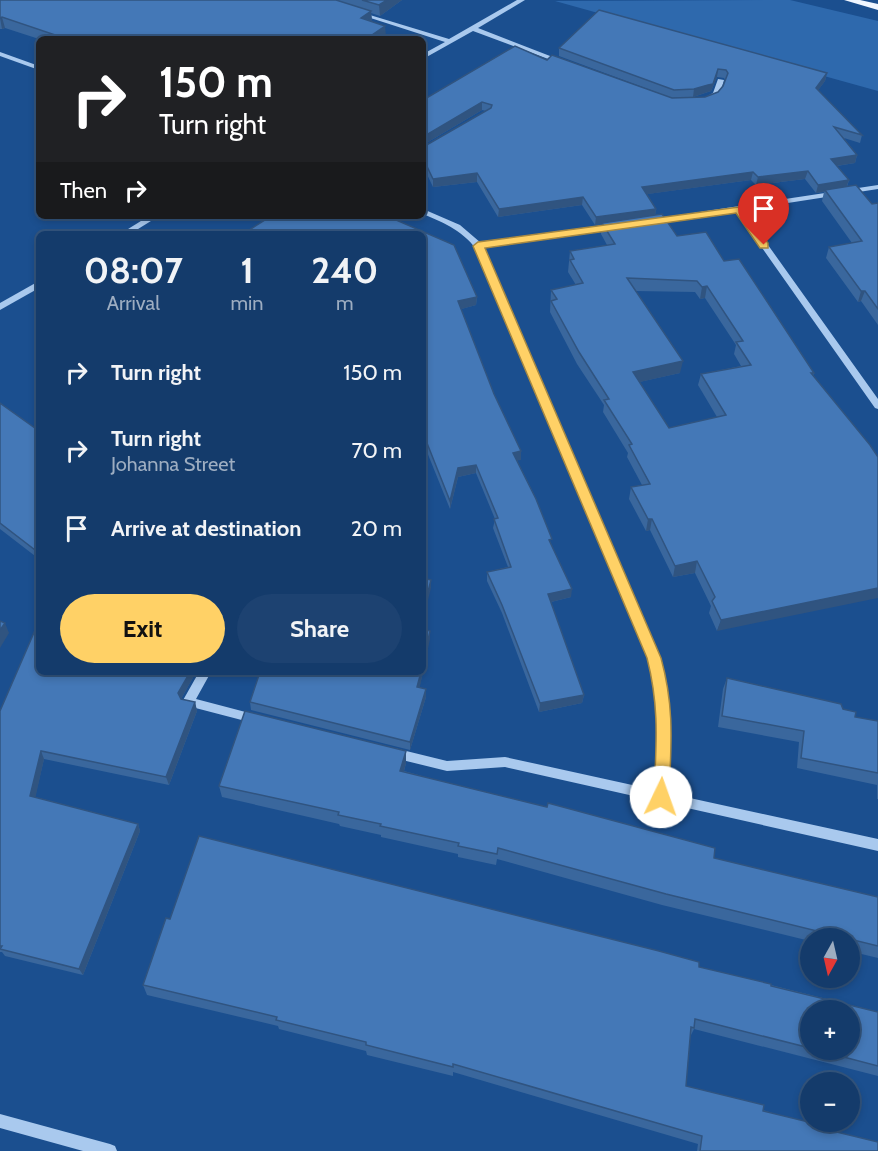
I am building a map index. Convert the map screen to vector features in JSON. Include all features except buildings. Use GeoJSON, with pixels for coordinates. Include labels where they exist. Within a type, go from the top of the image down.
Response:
{"type":"FeatureCollection","features":[{"type":"Feature","properties":{"kind":"main road"},"geometry":{"type":"LineString","coordinates":[[849,0],[878,7]]}},
{"type":"Feature","properties":{"kind":"street"},"geometry":{"type":"LineString","coordinates":[[426,55],[522,0]]}},
{"type":"Feature","properties":{"kind":"street"},"geometry":{"type":"LineString","coordinates":[[352,11],[449,41]]}},
{"type":"Feature","properties":{"kind":"street"},"geometry":{"type":"LineString","coordinates":[[471,28],[574,67]]}},
{"type":"Feature","properties":{"kind":"street"},"geometry":{"type":"LineString","coordinates":[[0,54],[36,67]]}},
{"type":"Feature","properties":{"kind":"street"},"geometry":{"type":"LineString","coordinates":[[697,103],[716,94],[720,80]]}},
{"type":"Feature","properties":{"kind":"street"},"geometry":{"type":"LineString","coordinates":[[644,223],[878,187]]}},
{"type":"Feature","properties":{"kind":"street"},"geometry":{"type":"LineString","coordinates":[[739,210],[878,406]]}},
{"type":"Feature","properties":{"kind":"street"},"geometry":{"type":"LineString","coordinates":[[426,212],[467,232],[478,246],[654,658],[662,689],[665,719],[661,797]]}},
{"type":"Feature","properties":{"kind":"street"},"geometry":{"type":"LineString","coordinates":[[129,231],[150,219]]}},
{"type":"Feature","properties":{"kind":"street"},"geometry":{"type":"LineString","coordinates":[[478,246],[620,226]]}},
{"type":"Feature","properties":{"kind":"street"},"geometry":{"type":"LineString","coordinates":[[0,307],[36,286]]}},
{"type":"Feature","properties":{"kind":"street"},"geometry":{"type":"LineString","coordinates":[[202,675],[188,702],[267,721]]}},
{"type":"Feature","properties":{"kind":"street"},"geometry":{"type":"LineString","coordinates":[[379,749],[447,766],[505,762],[878,845]]}},
{"type":"Feature","properties":{"kind":"street"},"geometry":{"type":"LineString","coordinates":[[0,1121],[110,1151]]}},
{"type":"Feature","properties":{"kind":"shaded area"},"geometry":{"type":"Polygon","coordinates":[[[790,0],[878,21],[878,91],[555,1],[790,0]]]}},
{"type":"Feature","properties":{"kind":"route"},"geometry":{"type":"LineString","coordinates":[[661,797],[665,719],[662,689],[654,658],[488,263],[478,246],[739,210],[764,245]]}}]}
